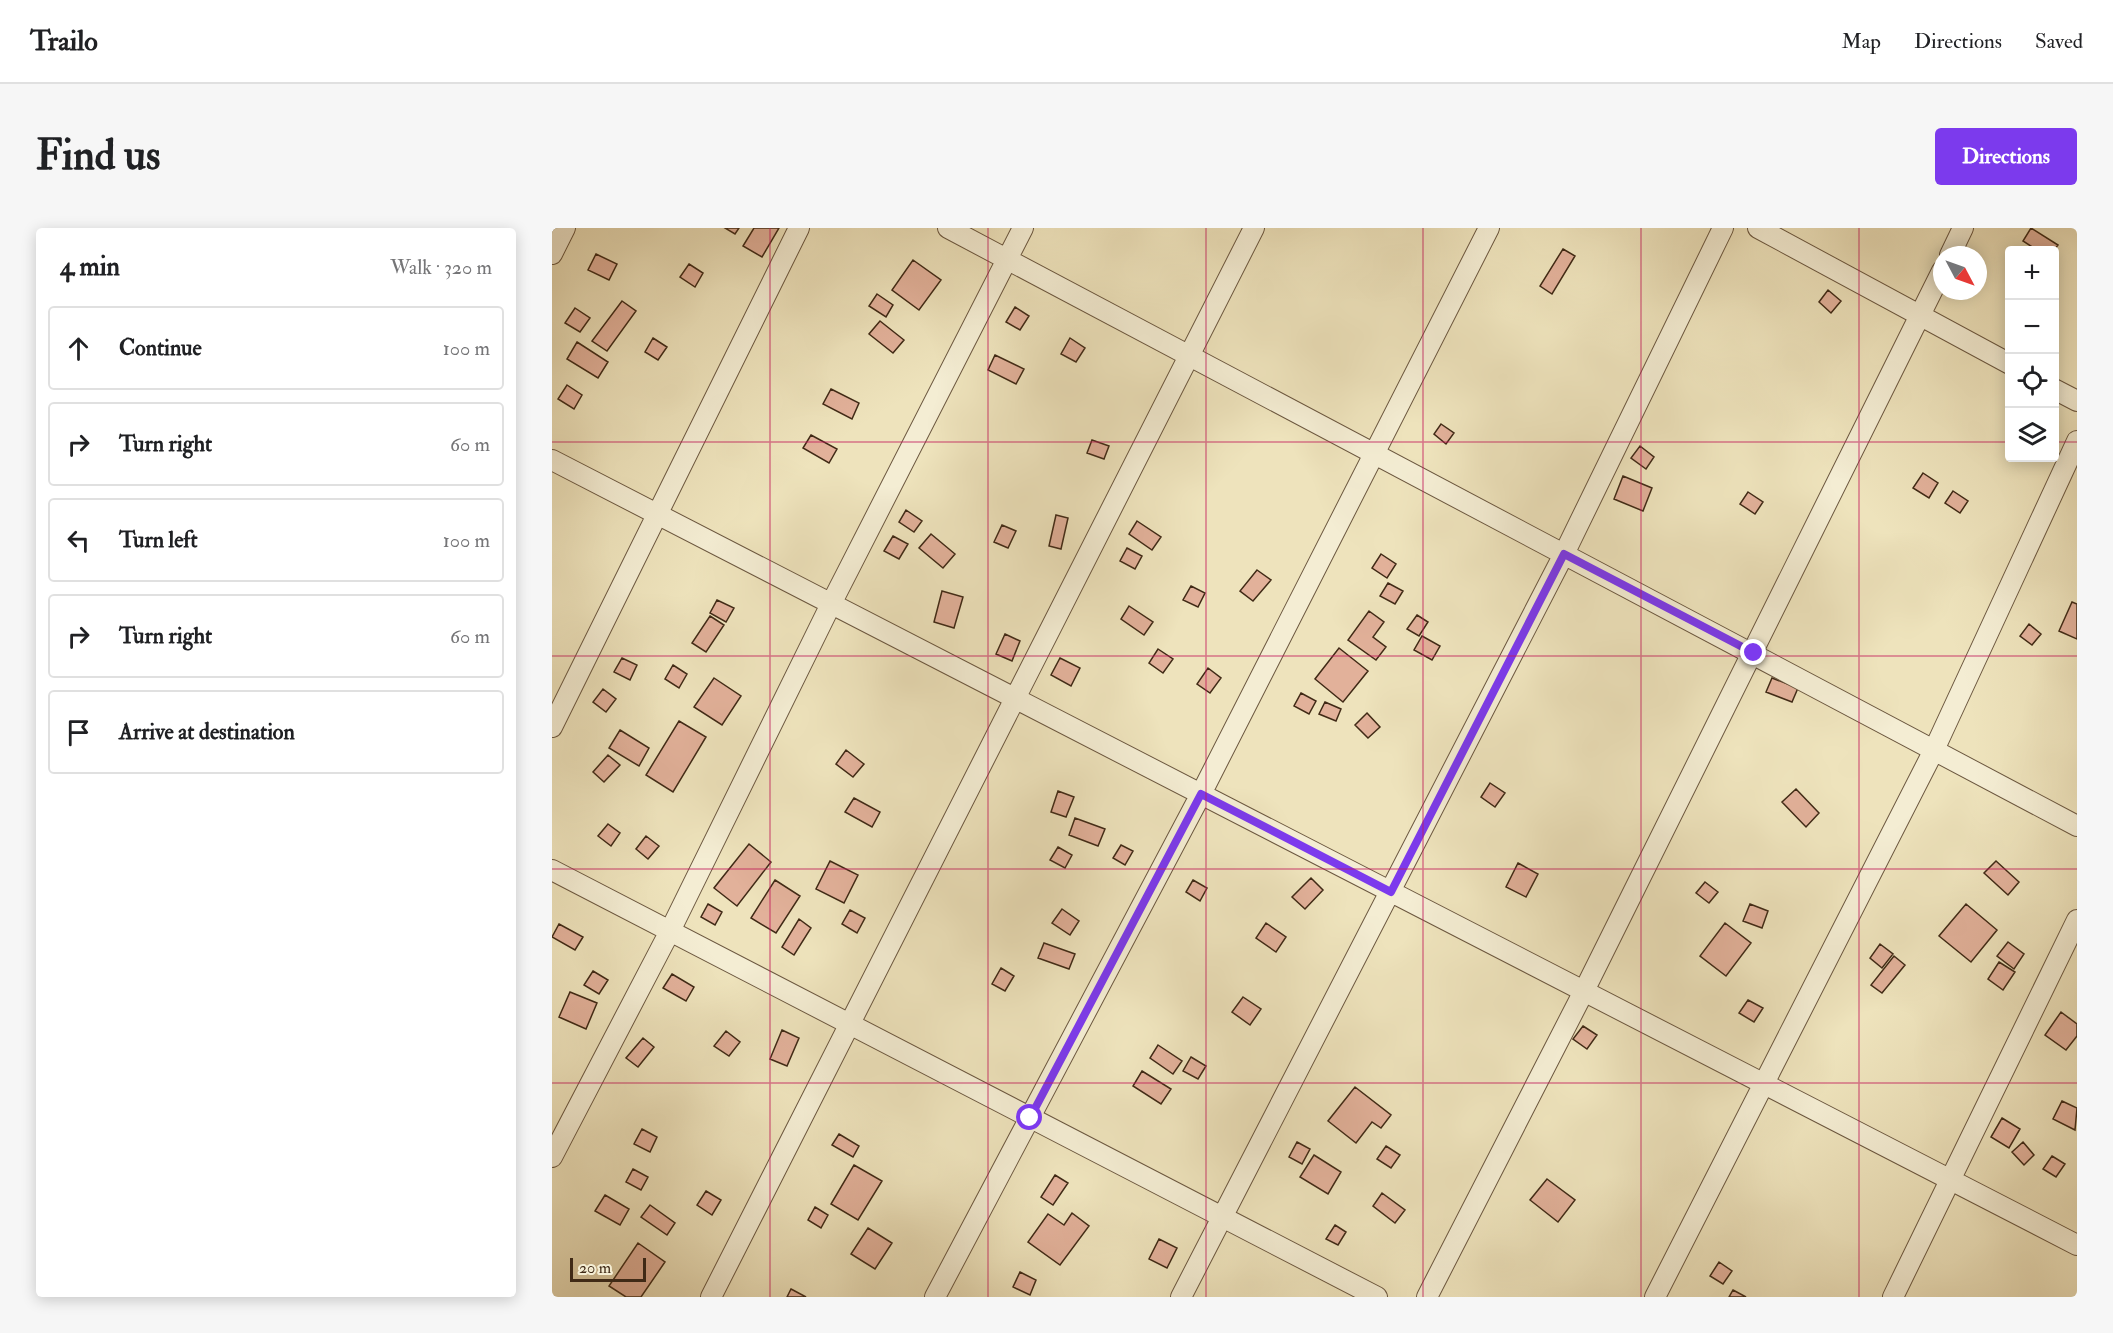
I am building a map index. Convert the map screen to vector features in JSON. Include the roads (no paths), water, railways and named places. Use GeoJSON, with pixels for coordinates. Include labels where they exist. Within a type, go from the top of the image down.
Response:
{"type":"FeatureCollection","features":[{"type":"Feature","properties":{"kind":"street"},"geometry":{"type":"LineString","coordinates":[[552,254],[565,228]]}},
{"type":"Feature","properties":{"kind":"street"},"geometry":{"type":"LineString","coordinates":[[552,727],[799,228]]}},
{"type":"Feature","properties":{"kind":"street"},"geometry":{"type":"LineString","coordinates":[[948,228],[2077,825]]}},
{"type":"Feature","properties":{"kind":"street"},"geometry":{"type":"LineString","coordinates":[[552,1157],[670,931],[831,604],[1023,228]]}},
{"type":"Feature","properties":{"kind":"street"},"geometry":{"type":"LineString","coordinates":[[711,1297],[1254,228]]}},
{"type":"Feature","properties":{"kind":"street"},"geometry":{"type":"LineString","coordinates":[[935,1297],[1201,794],[1489,228]]}},
{"type":"Feature","properties":{"kind":"street"},"geometry":{"type":"LineString","coordinates":[[1181,1297],[1564,554],[1723,228]]}},
{"type":"Feature","properties":{"kind":"street"},"geometry":{"type":"LineString","coordinates":[[1758,228],[2005,361]]}},
{"type":"Feature","properties":{"kind":"street"},"geometry":{"type":"LineString","coordinates":[[1954,246],[1963,228]]}},
{"type":"Feature","properties":{"kind":"street"},"geometry":{"type":"LineString","coordinates":[[1426,1297],[1584,991],[1933,290]]}},
{"type":"Feature","properties":{"kind":"street"},"geometry":{"type":"LineString","coordinates":[[2059,391],[2077,401]]}},
{"type":"Feature","properties":{"kind":"street"},"geometry":{"type":"LineString","coordinates":[[1655,1297],[1934,750],[2077,441]]}},
{"type":"Feature","properties":{"kind":"street"},"geometry":{"type":"LineString","coordinates":[[552,460],[2077,1245]]}},
{"type":"Feature","properties":{"kind":"street"},"geometry":{"type":"LineString","coordinates":[[552,870],[1377,1297]]}},
{"type":"Feature","properties":{"kind":"street"},"geometry":{"type":"LineString","coordinates":[[1893,1297],[2077,920]]}}]}
